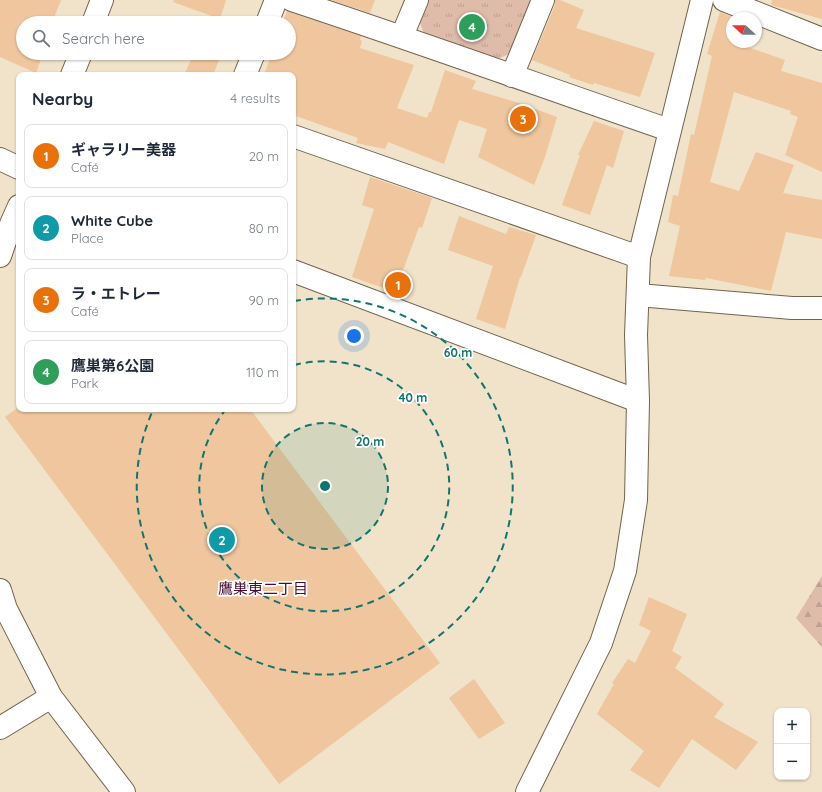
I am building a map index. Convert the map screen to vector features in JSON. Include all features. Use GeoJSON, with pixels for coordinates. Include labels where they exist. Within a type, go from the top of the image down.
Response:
{"type":"FeatureCollection","features":[{"type":"Feature","properties":{"kind":"street"},"geometry":{"type":"LineString","coordinates":[[96,16],[102,0]]}},
{"type":"Feature","properties":{"kind":"street"},"geometry":{"type":"LineString","coordinates":[[270,16],[276,0]]}},
{"type":"Feature","properties":{"kind":"street"},"geometry":{"type":"LineString","coordinates":[[292,0],[402,36],[512,76],[669,130]]}},
{"type":"Feature","properties":{"kind":"street"},"geometry":{"type":"LineString","coordinates":[[402,36],[416,0]]}},
{"type":"Feature","properties":{"kind":"street"},"geometry":{"type":"LineString","coordinates":[[512,76],[543,0]]}},
{"type":"Feature","properties":{"kind":"street"},"geometry":{"type":"LineString","coordinates":[[527,792],[601,643],[625,571],[636,500],[638,401],[636,335],[639,257],[702,0]]}},
{"type":"Feature","properties":{"kind":"street"},"geometry":{"type":"LineString","coordinates":[[724,0],[822,39]]}},
{"type":"Feature","properties":{"kind":"street"},"geometry":{"type":"LineString","coordinates":[[73,72],[78,60]]}},
{"type":"Feature","properties":{"kind":"street"},"geometry":{"type":"LineString","coordinates":[[246,72],[251,60]]}},
{"type":"Feature","properties":{"kind":"street"},"geometry":{"type":"LineString","coordinates":[[296,137],[639,257]]}},
{"type":"Feature","properties":{"kind":"street"},"geometry":{"type":"LineString","coordinates":[[0,159],[16,167]]}},
{"type":"Feature","properties":{"kind":"street"},"geometry":{"type":"LineString","coordinates":[[0,256],[16,213]]}},
{"type":"Feature","properties":{"kind":"street"},"geometry":{"type":"LineString","coordinates":[[296,272],[638,401]]}},
{"type":"Feature","properties":{"kind":"street"},"geometry":{"type":"LineString","coordinates":[[638,295],[792,308],[822,308]]}},
{"type":"Feature","properties":{"kind":"street"},"geometry":{"type":"LineString","coordinates":[[0,590],[6,609],[51,697],[124,792]]}},
{"type":"Feature","properties":{"kind":"street"},"geometry":{"type":"LineString","coordinates":[[0,728],[51,697]]}},
{"type":"Feature","properties":{"kind":"green space"},"geometry":{"type":"Polygon","coordinates":[[[425,0],[534,0],[512,53],[497,59],[425,37],[418,17],[425,0]]]}},
{"type":"Feature","properties":{"kind":"green space"},"geometry":{"type":"Polygon","coordinates":[[[822,576],[822,647],[796,618],[822,576]]]}},
{"type":"Feature","properties":{"kind":"building"},"geometry":{"type":"Polygon","coordinates":[[[0,0],[61,0],[55,16],[16,16],[16,60],[41,60],[36,72],[0,57],[0,0]]]}},
{"type":"Feature","properties":{"kind":"building"},"geometry":{"type":"Polygon","coordinates":[[[174,0],[226,0],[221,16],[212,16],[173,2],[174,0]]]}},
{"type":"Feature","properties":{"kind":"building"},"geometry":{"type":"Polygon","coordinates":[[[331,0],[375,0],[370,13],[331,0]]]}},
{"type":"Feature","properties":{"kind":"building"},"geometry":{"type":"Polygon","coordinates":[[[555,0],[560,0],[584,10],[576,28],[655,53],[640,97],[569,77],[570,75],[532,60],[555,5],[555,0]]]}},
{"type":"Feature","properties":{"kind":"building"},"geometry":{"type":"Polygon","coordinates":[[[772,0],[822,0],[822,19],[771,5],[772,0]]]}},
{"type":"Feature","properties":{"kind":"building"},"geometry":{"type":"Polygon","coordinates":[[[287,11],[361,36],[360,40],[362,41],[360,48],[414,65],[397,108],[427,118],[429,112],[431,112],[445,70],[476,81],[472,89],[519,103],[557,117],[545,157],[534,185],[478,157],[487,129],[459,120],[444,164],[388,142],[385,149],[356,143],[358,138],[296,116],[296,72],[265,72],[269,60],[296,60],[296,16],[285,16],[287,11]]]}},
{"type":"Feature","properties":{"kind":"building"},"geometry":{"type":"Polygon","coordinates":[[[720,12],[726,14],[726,48],[751,48],[785,60],[781,71],[822,83],[822,172],[785,155],[798,117],[790,114],[791,111],[734,92],[710,182],[739,191],[756,152],[794,165],[783,193],[822,200],[822,239],[786,232],[771,291],[706,278],[705,280],[669,276],[680,226],[668,222],[673,195],[678,196],[691,134],[694,135],[712,56],[707,54],[720,12]]]}},
{"type":"Feature","properties":{"kind":"building"},"geometry":{"type":"Polygon","coordinates":[[[191,60],[219,60],[214,72],[185,72],[191,60]]]}},
{"type":"Feature","properties":{"kind":"building"},"geometry":{"type":"Polygon","coordinates":[[[594,121],[624,131],[613,168],[607,165],[590,215],[562,205],[580,155],[578,155],[594,121]]]}},
{"type":"Feature","properties":{"kind":"building"},"geometry":{"type":"Polygon","coordinates":[[[370,177],[432,198],[422,228],[419,227],[395,292],[352,277],[374,209],[362,205],[370,177]]]}},
{"type":"Feature","properties":{"kind":"building"},"geometry":{"type":"Polygon","coordinates":[[[459,216],[506,234],[509,227],[536,235],[520,277],[505,329],[476,319],[493,266],[448,250],[459,216]]]}},
{"type":"Feature","properties":{"kind":"building"},"geometry":{"type":"Polygon","coordinates":[[[16,409],[16,412],[252,412],[440,663],[279,784],[5,417],[16,409]]]}},
{"type":"Feature","properties":{"kind":"building"},"geometry":{"type":"Polygon","coordinates":[[[649,597],[687,614],[672,651],[682,657],[675,668],[724,704],[714,717],[758,742],[736,770],[692,739],[659,788],[630,770],[644,751],[597,714],[614,684],[612,683],[628,659],[635,663],[651,631],[639,625],[649,597]]]}},
{"type":"Feature","properties":{"kind":"building"},"geometry":{"type":"Polygon","coordinates":[[[474,679],[505,723],[479,739],[449,698],[474,679]]]}},
{"type":"Feature","properties":{"kind":"place","name":"鷹巣第6公園"},"geometry":{"type":"Point","coordinates":[472,27]}},
{"type":"Feature","properties":{"kind":"place","name":"ラ・エトレー"},"geometry":{"type":"Point","coordinates":[523,119]}},
{"type":"Feature","properties":{"kind":"place","name":"ギャラリー美器"},"geometry":{"type":"Point","coordinates":[398,285]}},
{"type":"Feature","properties":{"kind":"place","name":"White Cube"},"geometry":{"type":"Point","coordinates":[222,540]}},
{"type":"Feature","properties":{"kind":"district","name":"鷹巣東二丁目"},"geometry":{"type":"Point","coordinates":[263,589]}}]}
